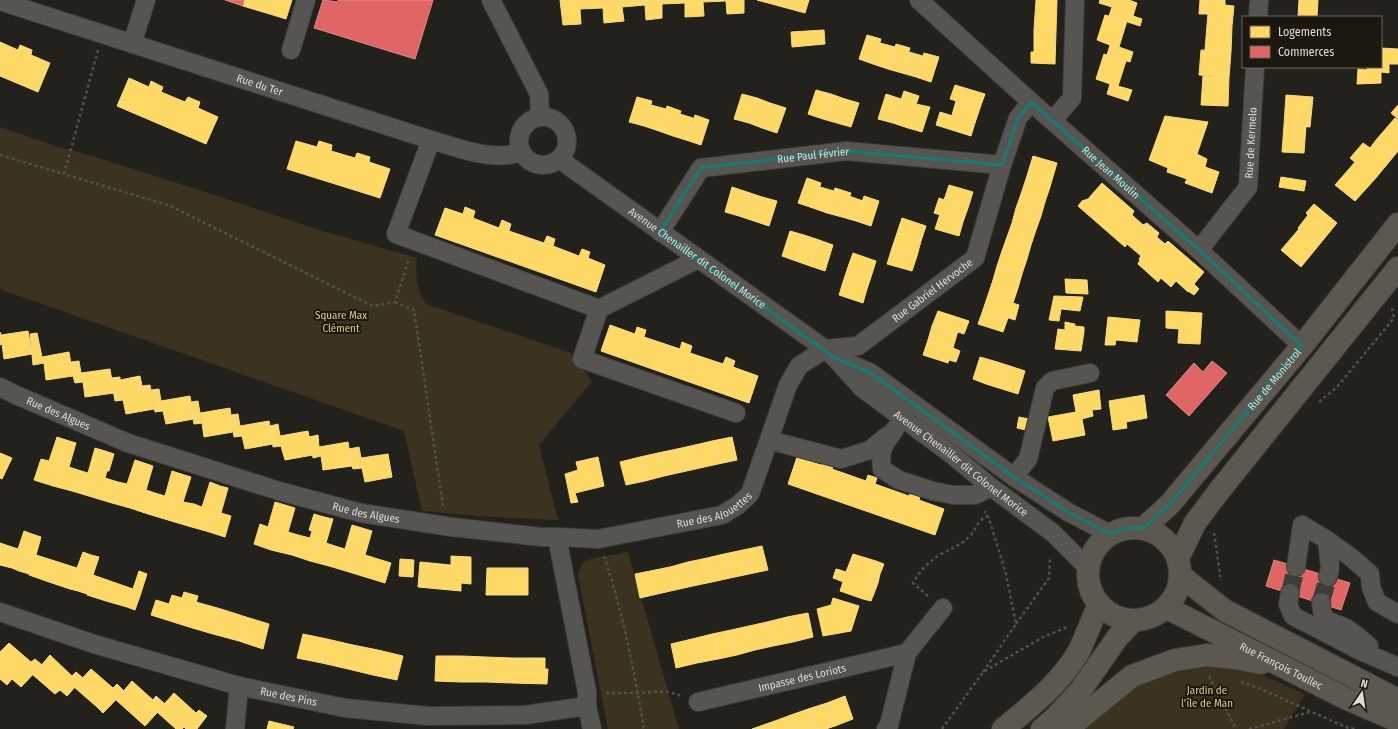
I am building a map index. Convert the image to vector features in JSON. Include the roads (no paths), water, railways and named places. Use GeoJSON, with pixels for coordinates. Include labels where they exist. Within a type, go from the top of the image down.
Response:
{"type":"FeatureCollection","features":[{"type":"Feature","properties":{"kind":"main road","name":"Rue de Monistrol"},"geometry":{"type":"LineString","coordinates":[[1144,528],[1170,504],[1302,346],[1398,224]]}},
{"type":"Feature","properties":{"kind":"main road"},"geometry":{"type":"LineString","coordinates":[[1095,614],[1111,614],[1127,620],[1134,620],[1156,616],[1167,608],[1178,590],[1179,566],[1195,523],[1214,497],[1394,274]]}},
{"type":"Feature","properties":{"kind":"main road"},"geometry":{"type":"LineString","coordinates":[[1003,729],[1031,707],[1057,681],[1078,651],[1095,614],[1089,585],[1088,568],[1090,558],[1098,544],[1110,534],[1126,528],[1144,528],[1157,534],[1169,544],[1179,566]]}},
{"type":"Feature","properties":{"kind":"main road","name":"Rue François Toullec"},"geometry":{"type":"LineString","coordinates":[[1179,566],[1218,606],[1398,700]]}},
{"type":"Feature","properties":{"kind":"main road","name":"Rue François Toullec"},"geometry":{"type":"LineString","coordinates":[[1167,608],[1214,630],[1347,699],[1398,721]]}},
{"type":"Feature","properties":{"kind":"main road"},"geometry":{"type":"LineString","coordinates":[[1042,729],[1056,717],[1080,691],[1117,638],[1134,620]]}},
{"type":"Feature","properties":{"kind":"main road"},"geometry":{"type":"LineString","coordinates":[[1067,729],[1132,676],[1175,660],[1207,655],[1235,658],[1287,669]]}},
{"type":"Feature","properties":{"kind":"street"},"geometry":{"type":"LineString","coordinates":[[132,44],[146,0]]}},
{"type":"Feature","properties":{"kind":"street"},"geometry":{"type":"LineString","coordinates":[[291,50],[306,0]]}},
{"type":"Feature","properties":{"kind":"street"},"geometry":{"type":"LineString","coordinates":[[491,0],[539,94],[540,116]]}},
{"type":"Feature","properties":{"kind":"street","name":"Rue Jean Moulin"},"geometry":{"type":"LineString","coordinates":[[919,0],[1031,102],[1198,250],[1302,346]]}},
{"type":"Feature","properties":{"kind":"street"},"geometry":{"type":"LineString","coordinates":[[1053,120],[1072,98],[1075,0]]}},
{"type":"Feature","properties":{"kind":"street"},"geometry":{"type":"LineString","coordinates":[[1258,16],[1259,0]]}},
{"type":"Feature","properties":{"kind":"street","name":"Rue du Ter"},"geometry":{"type":"LineString","coordinates":[[0,1],[431,140],[482,154],[512,155],[520,152]]}},
{"type":"Feature","properties":{"kind":"street","name":"Rue de Kermelo"},"geometry":{"type":"LineString","coordinates":[[1198,250],[1210,237],[1248,187],[1255,68]]}},
{"type":"Feature","properties":{"kind":"street","name":"Rue Gabriel Hervoche"},"geometry":{"type":"LineString","coordinates":[[830,353],[858,346],[975,258],[1002,165],[1018,118],[1031,102]]}},
{"type":"Feature","properties":{"kind":"street"},"geometry":{"type":"LineString","coordinates":[[540,116],[555,119],[561,124],[567,138],[567,146],[564,153],[553,163],[546,165],[538,165],[525,158],[520,152],[518,144],[518,136],[521,129],[532,118],[540,116]]}},
{"type":"Feature","properties":{"kind":"street"},"geometry":{"type":"LineString","coordinates":[[431,140],[396,234],[599,309]]}},
{"type":"Feature","properties":{"kind":"street","name":"Rue Paul Février"},"geometry":{"type":"LineString","coordinates":[[660,232],[701,168],[846,151],[1002,165]]}},
{"type":"Feature","properties":{"kind":"street","name":"Avenue Chenailler dit Colonel Morice"},"geometry":{"type":"LineString","coordinates":[[559,159],[830,353],[871,373],[1014,478],[1068,512],[1110,534]]}},
{"type":"Feature","properties":{"kind":"street"},"geometry":{"type":"LineString","coordinates":[[698,259],[599,309],[582,359],[736,412]]}},
{"type":"Feature","properties":{"kind":"street","name":"Avenue Chenailler dit Colonel Morice"},"geometry":{"type":"LineString","coordinates":[[830,353],[862,388],[899,424],[951,454],[991,487],[1053,533],[1088,568]]}},
{"type":"Feature","properties":{"kind":"street","name":"Rue des Alouettes"},"geometry":{"type":"LineString","coordinates":[[557,537],[598,539],[722,515],[738,505],[750,494],[788,386],[799,366],[830,353]]}},
{"type":"Feature","properties":{"kind":"street"},"geometry":{"type":"LineString","coordinates":[[1014,478],[1028,459],[1047,385],[1052,381],[1090,373]]}},
{"type":"Feature","properties":{"kind":"street","name":"Rue des Algues"},"geometry":{"type":"LineString","coordinates":[[0,387],[128,442],[279,491],[361,513],[452,528],[557,537]]}},
{"type":"Feature","properties":{"kind":"street"},"geometry":{"type":"LineString","coordinates":[[769,440],[841,458],[870,450],[899,424]]}},
{"type":"Feature","properties":{"kind":"street"},"geometry":{"type":"LineString","coordinates":[[899,424],[882,448],[882,469],[899,480],[933,491],[953,495],[975,495],[991,487]]}},
{"type":"Feature","properties":{"kind":"street"},"geometry":{"type":"LineString","coordinates":[[1296,567],[1302,525],[1327,540],[1352,558],[1370,574],[1371,588],[1377,602],[1394,608]]}},
{"type":"Feature","properties":{"kind":"street"},"geometry":{"type":"LineString","coordinates":[[557,537],[592,729]]}},
{"type":"Feature","properties":{"kind":"street"},"geometry":{"type":"LineString","coordinates":[[1327,540],[1330,568],[1328,577]]}},
{"type":"Feature","properties":{"kind":"street"},"geometry":{"type":"LineString","coordinates":[[1290,593],[1288,604],[1293,616],[1363,652],[1395,665]]}},
{"type":"Feature","properties":{"kind":"street"},"geometry":{"type":"LineString","coordinates":[[1321,602],[1321,612],[1328,621],[1346,628],[1395,665]]}},
{"type":"Feature","properties":{"kind":"street"},"geometry":{"type":"LineString","coordinates":[[886,729],[889,725],[907,653],[943,608]]}},
{"type":"Feature","properties":{"kind":"street","name":"Rue des Pins"},"geometry":{"type":"LineString","coordinates":[[0,612],[94,644],[239,686],[345,708],[428,716],[525,715],[587,699]]}},
{"type":"Feature","properties":{"kind":"street","name":"Impasse des Loriots"},"geometry":{"type":"LineString","coordinates":[[698,702],[907,653]]}},
{"type":"Feature","properties":{"kind":"street"},"geometry":{"type":"LineString","coordinates":[[235,729],[239,686]]}},
{"type":"Feature","properties":{"kind":"tunnel"},"geometry":{"type":"LineString","coordinates":[[1290,593],[1296,567]]}},
{"type":"Feature","properties":{"kind":"tunnel"},"geometry":{"type":"LineString","coordinates":[[1321,602],[1328,577]]}},
{"type":"Feature","properties":{"kind":"park label","name":"Square Max Clément"},"geometry":{"type":"Point","coordinates":[341,321]}},
{"type":"Feature","properties":{"kind":"park label","name":"Jardin de l'île de Man"},"geometry":{"type":"Point","coordinates":[1207,696]}}]}
